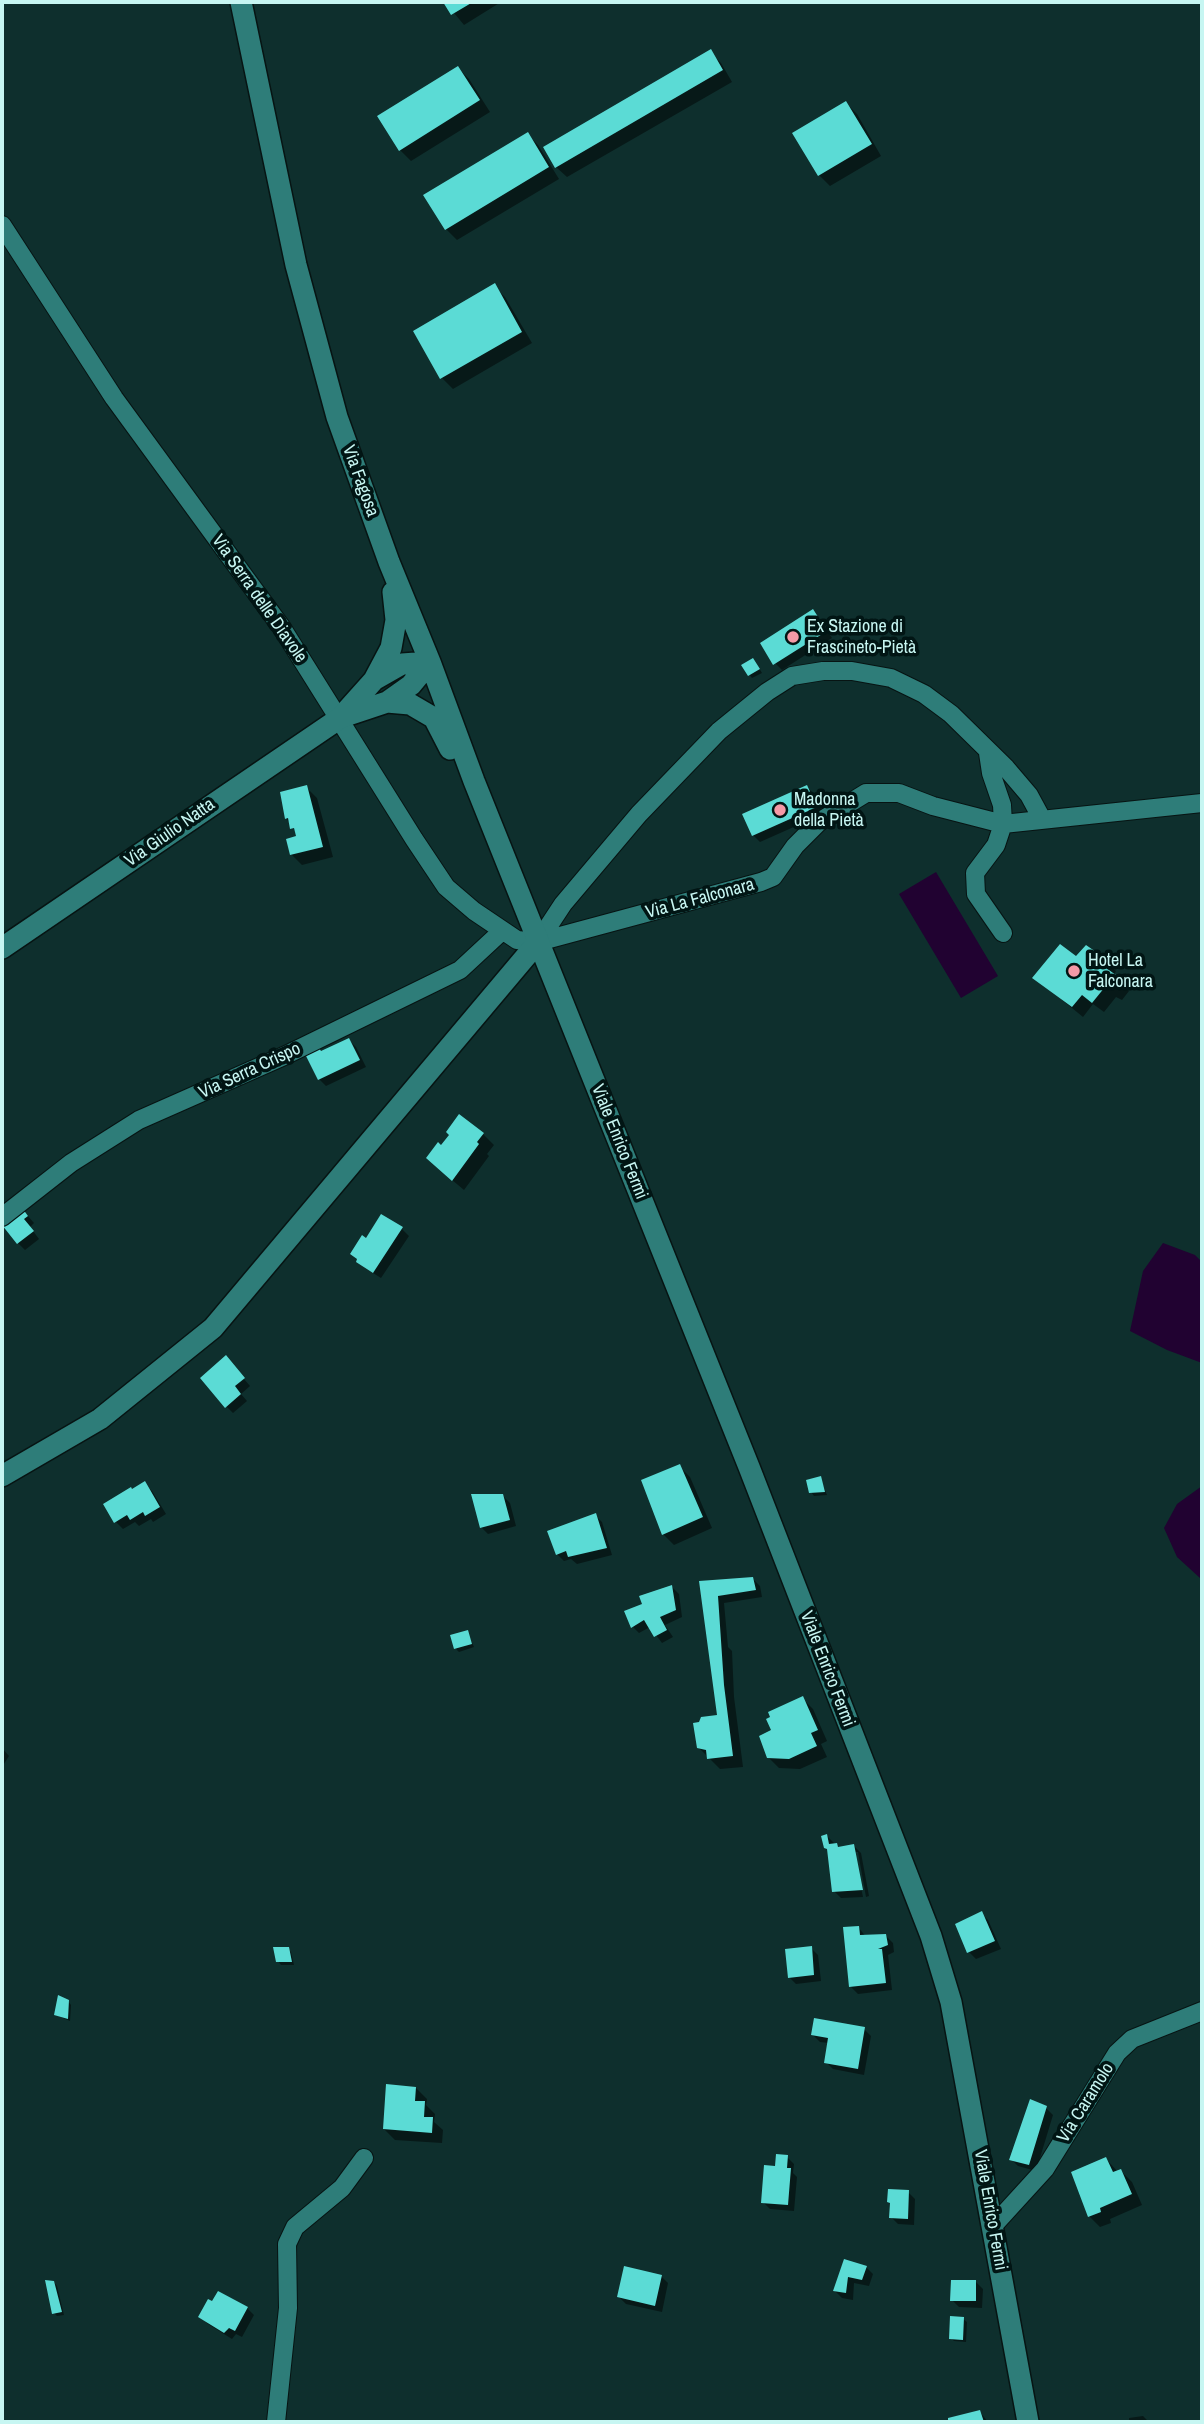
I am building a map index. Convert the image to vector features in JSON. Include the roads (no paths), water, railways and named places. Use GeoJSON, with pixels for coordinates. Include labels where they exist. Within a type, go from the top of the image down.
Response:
{"type":"FeatureCollection","features":[{"type":"Feature","properties":{"kind":"main road","name":"Via Fagosa"},"geometry":{"type":"LineString","coordinates":[[241,2],[296,265],[337,417],[389,562],[538,942]]}},
{"type":"Feature","properties":{"kind":"main road"},"geometry":{"type":"LineString","coordinates":[[340,718],[374,680],[391,648],[396,620],[389,562]]}},
{"type":"Feature","properties":{"kind":"main road"},"geometry":{"type":"LineString","coordinates":[[374,680],[402,664],[430,662]]}},
{"type":"Feature","properties":{"kind":"main road"},"geometry":{"type":"LineString","coordinates":[[340,718],[387,702],[411,685],[430,662]]}},
{"type":"Feature","properties":{"kind":"main road"},"geometry":{"type":"LineString","coordinates":[[387,702],[410,704],[434,718],[450,748],[474,781]]}},
{"type":"Feature","properties":{"kind":"main road","name":"Via Giulio Natta"},"geometry":{"type":"LineString","coordinates":[[2,948],[340,718]]}},
{"type":"Feature","properties":{"kind":"main road"},"geometry":{"type":"LineString","coordinates":[[2,1476],[100,1419],[214,1328],[538,942]]}},
{"type":"Feature","properties":{"kind":"main road","name":"Viale Enrico Fermi"},"geometry":{"type":"LineString","coordinates":[[538,942],[744,1455],[931,1936],[951,2002],[1028,2422]]}},
{"type":"Feature","properties":{"kind":"street","name":"Via Serra delle Diavole"},"geometry":{"type":"LineString","coordinates":[[2,225],[114,398],[282,628],[446,887],[517,940],[538,942]]}},
{"type":"Feature","properties":{"kind":"street"},"geometry":{"type":"LineString","coordinates":[[538,942],[563,904],[639,814],[719,731],[767,692],[792,676],[823,671],[852,671],[891,678],[924,694],[951,714],[1006,768],[1029,795],[1042,819]]}},
{"type":"Feature","properties":{"kind":"street"},"geometry":{"type":"LineString","coordinates":[[989,753],[1002,804],[1003,824],[996,845],[975,873],[976,894],[1003,933]]}},
{"type":"Feature","properties":{"kind":"street","name":"Via La Falconara"},"geometry":{"type":"LineString","coordinates":[[538,942],[773,877],[795,846],[819,822],[866,793],[899,793],[933,806],[1003,824],[1202,803]]}},
{"type":"Feature","properties":{"kind":"street","name":"Via Serra Crispo"},"geometry":{"type":"LineString","coordinates":[[2,1217],[71,1163],[139,1120],[284,1056],[460,970],[502,931]]}},
{"type":"Feature","properties":{"kind":"street","name":"Via Caramolo"},"geometry":{"type":"LineString","coordinates":[[993,2226],[1045,2169],[1117,2053],[1132,2039],[1202,2011]]}},
{"type":"Feature","properties":{"kind":"street"},"geometry":{"type":"LineString","coordinates":[[276,2422],[288,2308],[287,2244],[295,2227],[342,2188],[364,2158]]}},
{"type":"Feature","properties":{"kind":"place","name":"Ex Stazione di Frascineto-Pietà"},"geometry":{"type":"Point","coordinates":[793,637]}},
{"type":"Feature","properties":{"kind":"place","name":"Madonna della Pietà"},"geometry":{"type":"Point","coordinates":[780,810]}},
{"type":"Feature","properties":{"kind":"place","name":"Hotel La Falconara"},"geometry":{"type":"Point","coordinates":[1074,971]}}]}
